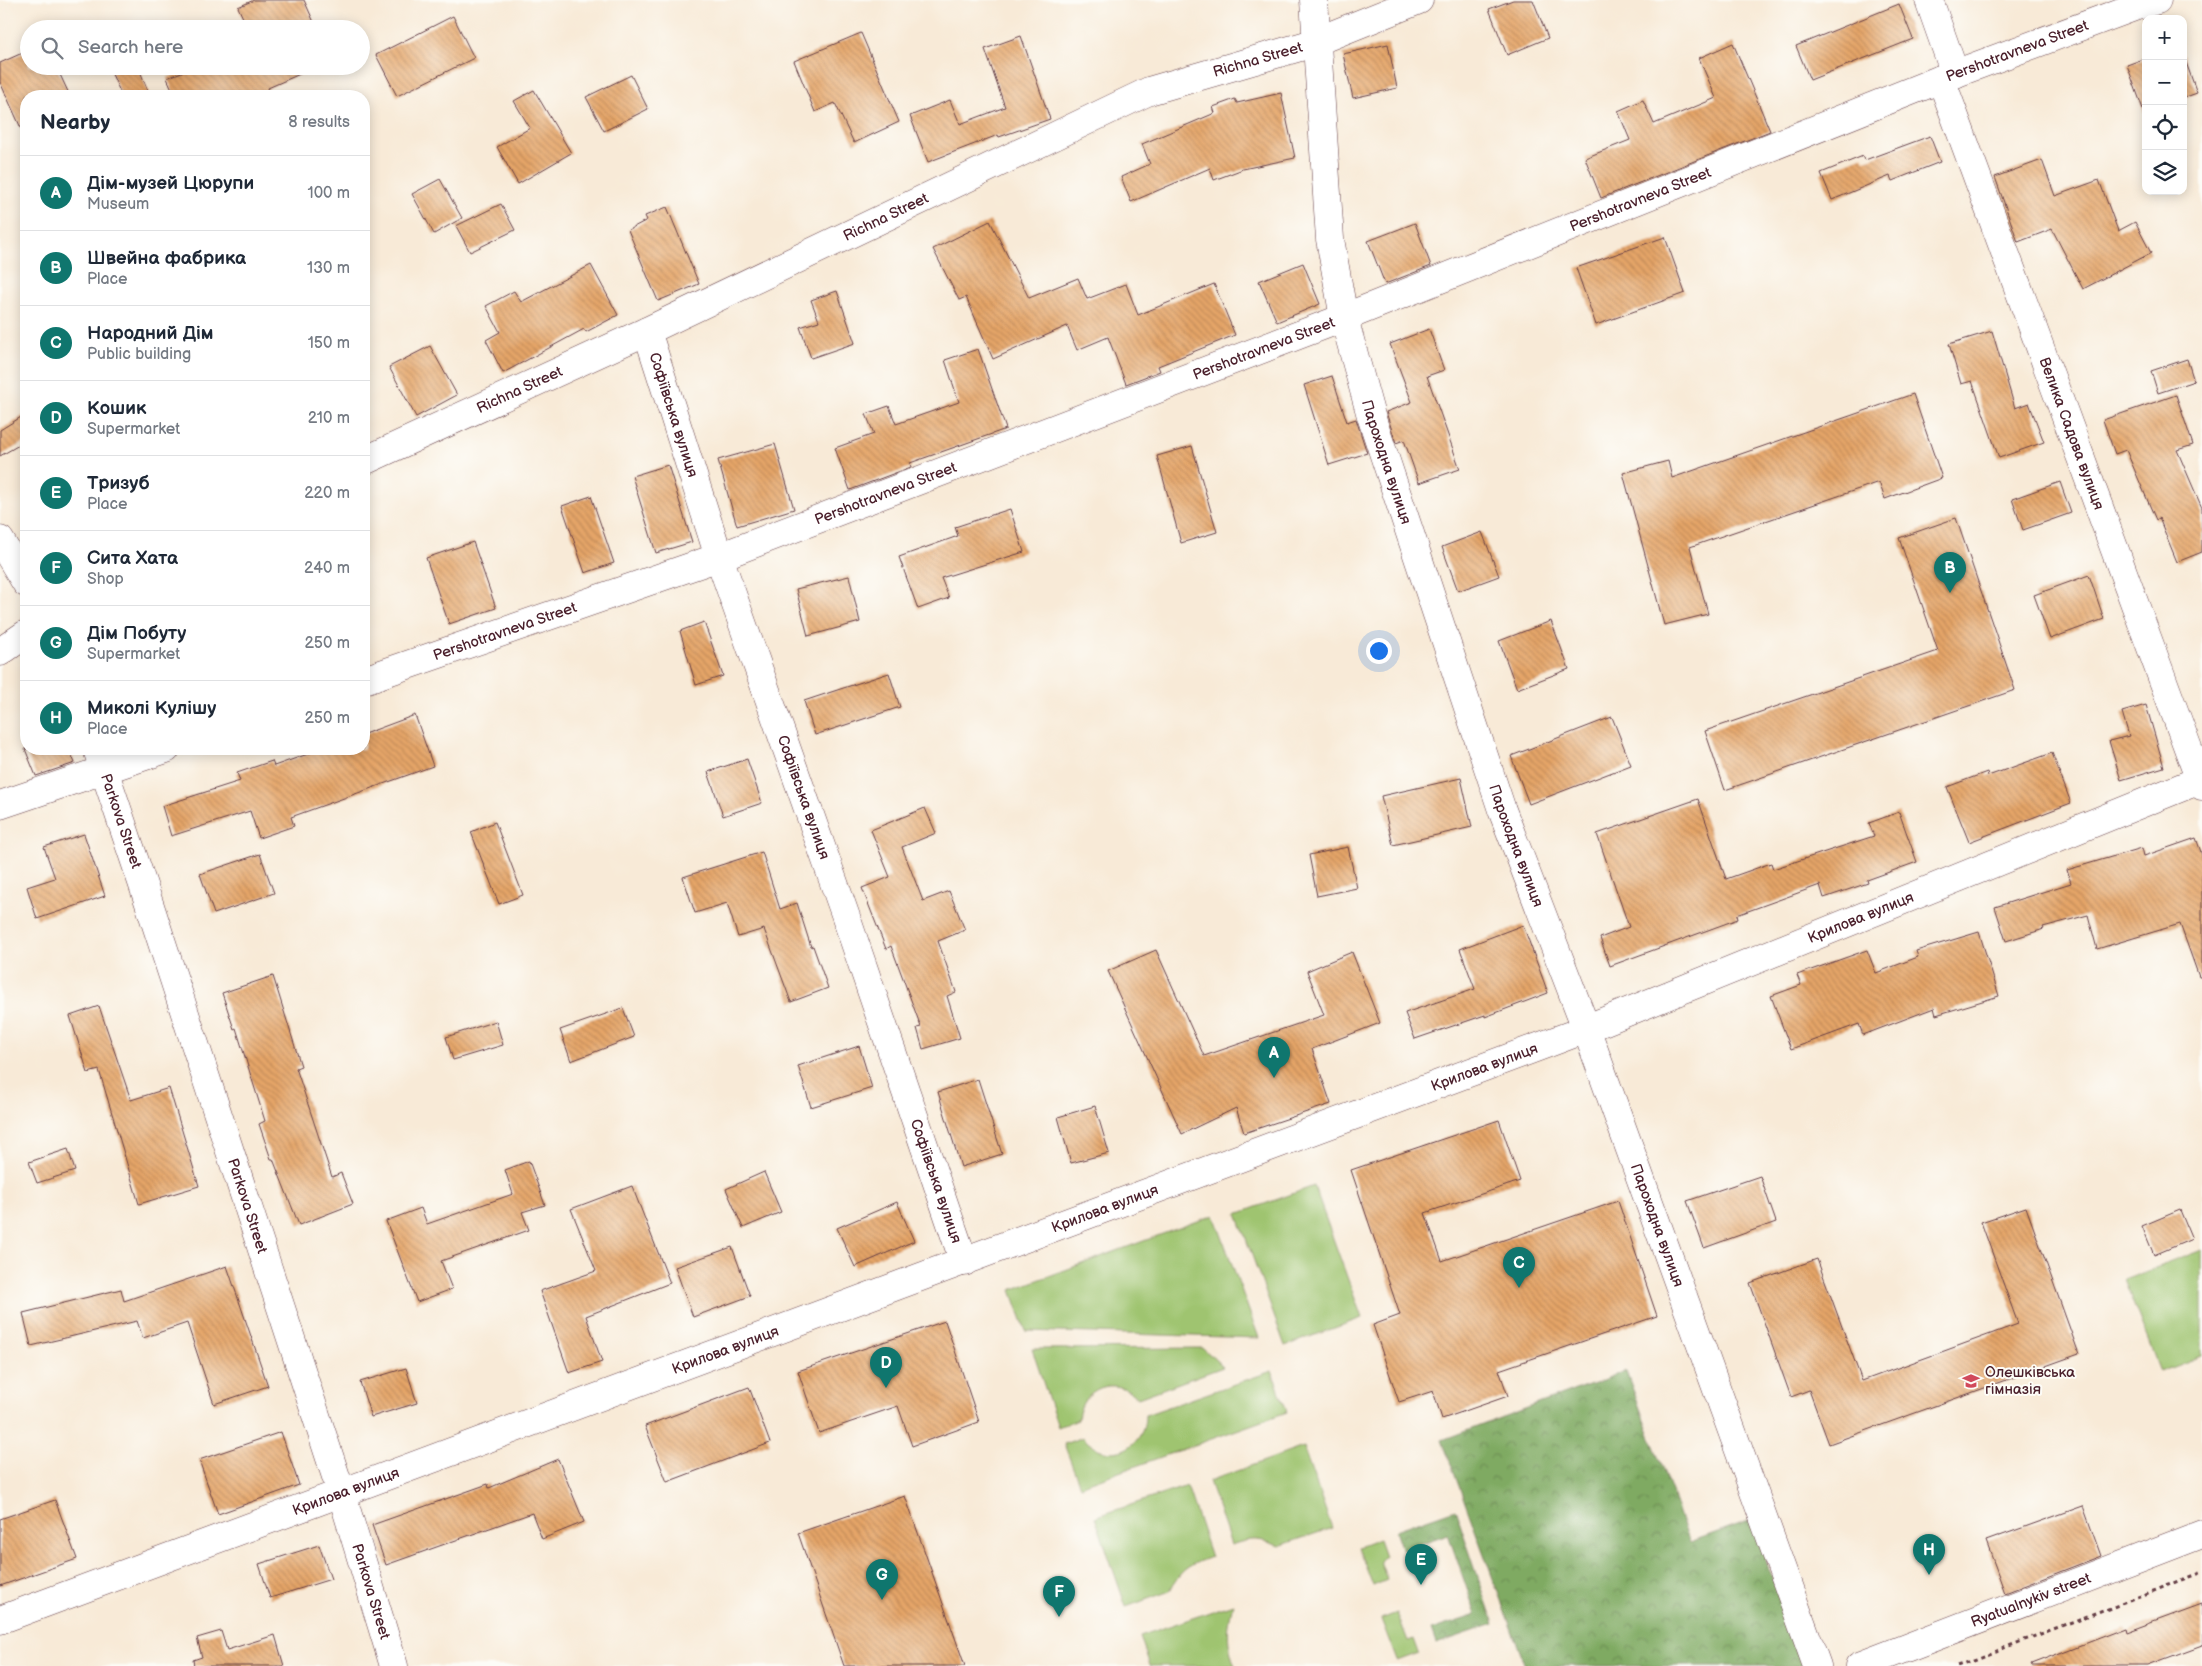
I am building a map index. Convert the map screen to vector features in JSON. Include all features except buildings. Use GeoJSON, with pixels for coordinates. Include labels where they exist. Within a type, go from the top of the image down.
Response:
{"type":"FeatureCollection","features":[{"type":"Feature","properties":{"kind":"street","name":"Пароходна вулиця"},"geometry":{"type":"LineString","coordinates":[[1314,0],[1330,240],[1344,318],[1371,416],[1502,810],[1586,1028],[1817,1666]]}},
{"type":"Feature","properties":{"kind":"street","name":"Richna Street"},"geometry":{"type":"LineString","coordinates":[[370,457],[647,332],[1149,91],[1316,41],[1419,0]]}},
{"type":"Feature","properties":{"kind":"street","name":"Велика Садова вулиця"},"geometry":{"type":"LineString","coordinates":[[1929,0],[1948,76],[2201,782]]}},
{"type":"Feature","properties":{"kind":"street","name":"Pershotravneva Street"},"geometry":{"type":"LineString","coordinates":[[370,678],[719,557],[1344,318],[1948,76],[2157,0]]}},
{"type":"Feature","properties":{"kind":"street","name":"Софіївська вулиця"},"geometry":{"type":"LineString","coordinates":[[647,332],[719,557],[845,914],[964,1262]]}},
{"type":"Feature","properties":{"kind":"street"},"geometry":{"type":"LineString","coordinates":[[0,540],[20,573]]}},
{"type":"Feature","properties":{"kind":"street"},"geometry":{"type":"LineString","coordinates":[[0,652],[20,638]]}},
{"type":"Feature","properties":{"kind":"street"},"geometry":{"type":"LineString","coordinates":[[0,805],[101,759],[127,755]]}},
{"type":"Feature","properties":{"kind":"street","name":"Parkova Street"},"geometry":{"type":"LineString","coordinates":[[101,759],[341,1492],[394,1666]]}},
{"type":"Feature","properties":{"kind":"street","name":"Крилова вулиця"},"geometry":{"type":"LineString","coordinates":[[0,1620],[964,1262],[1586,1028],[2201,782]]}},
{"type":"Feature","properties":{"kind":"street","name":"Ryatualnykiv street"},"geometry":{"type":"LineString","coordinates":[[1859,1666],[2202,1534]]}},
{"type":"Feature","properties":{"kind":"path"},"geometry":{"type":"LineString","coordinates":[[1957,1666],[2202,1572]]}},
{"type":"Feature","properties":{"kind":"green space"},"geometry":{"type":"Polygon","coordinates":[[[1314,1186],[1362,1318],[1285,1346],[1237,1214],[1314,1186]]]}},
{"type":"Feature","properties":{"kind":"green space"},"geometry":{"type":"Polygon","coordinates":[[[1214,1215],[1259,1338],[1026,1331],[1011,1290],[1214,1215]]]}},
{"type":"Feature","properties":{"kind":"green space"},"geometry":{"type":"Polygon","coordinates":[[[2202,1250],[2202,1356],[2160,1372],[2124,1280],[2202,1250]]]}},
{"type":"Feature","properties":{"kind":"green space"},"geometry":{"type":"Polygon","coordinates":[[[1203,1348],[1223,1367],[1138,1398],[1129,1391],[1119,1387],[1100,1388],[1092,1392],[1085,1399],[1080,1408],[1078,1419],[1058,1427],[1032,1349],[1203,1348]]]}},
{"type":"Feature","properties":{"kind":"green space"},"geometry":{"type":"Polygon","coordinates":[[[1272,1371],[1287,1412],[1080,1486],[1064,1444],[1083,1437],[1092,1446],[1102,1450],[1113,1452],[1123,1450],[1139,1438],[1145,1415],[1272,1371]]]}},
{"type":"Feature","properties":{"kind":"green space"},"geometry":{"type":"Polygon","coordinates":[[[1626,1371],[1690,1542],[1751,1520],[1805,1666],[1525,1666],[1442,1440],[1626,1371]]]}},
{"type":"Feature","properties":{"kind":"green space"},"geometry":{"type":"Polygon","coordinates":[[[1303,1447],[1332,1528],[1279,1546],[1266,1541],[1255,1540],[1231,1545],[1209,1481],[1303,1447]]]}},
{"type":"Feature","properties":{"kind":"green space"},"geometry":{"type":"Polygon","coordinates":[[[1187,1486],[1211,1557],[1186,1569],[1170,1591],[1126,1607],[1095,1517],[1187,1486]]]}},
{"type":"Feature","properties":{"kind":"green space"},"geometry":{"type":"Polygon","coordinates":[[[1455,1509],[1494,1624],[1436,1644],[1431,1630],[1476,1615],[1448,1534],[1402,1550],[1395,1530],[1455,1509]]]}},
{"type":"Feature","properties":{"kind":"green space"},"geometry":{"type":"Polygon","coordinates":[[[1379,1539],[1385,1556],[1380,1561],[1387,1580],[1373,1586],[1358,1547],[1379,1539]]]}},
{"type":"Feature","properties":{"kind":"green space"},"geometry":{"type":"Polygon","coordinates":[[[1233,1604],[1228,1635],[1235,1666],[1150,1666],[1140,1636],[1233,1604]]]}},
{"type":"Feature","properties":{"kind":"green space"},"geometry":{"type":"Polygon","coordinates":[[[1397,1613],[1408,1641],[1414,1639],[1419,1653],[1397,1661],[1381,1619],[1397,1613]]]}},
{"type":"Feature","properties":{"kind":"place","name":"Швейна фабрика"},"geometry":{"type":"Point","coordinates":[1950,593]}},
{"type":"Feature","properties":{"kind":"place","name":"Дім-музей Цюрупи"},"geometry":{"type":"Point","coordinates":[1274,1078]}},
{"type":"Feature","properties":{"kind":"place","name":"Народний Дім"},"geometry":{"type":"Point","coordinates":[1519,1288]}},
{"type":"Feature","properties":{"kind":"place","name":"Олешківська гімназія"},"geometry":{"type":"Point","coordinates":[1971,1381]}},
{"type":"Feature","properties":{"kind":"place","name":"Кошик"},"geometry":{"type":"Point","coordinates":[886,1388]}},
{"type":"Feature","properties":{"kind":"place","name":"Миколі Кулішу"},"geometry":{"type":"Point","coordinates":[1929,1575]}},
{"type":"Feature","properties":{"kind":"place","name":"Тризуб"},"geometry":{"type":"Point","coordinates":[1421,1585]}},
{"type":"Feature","properties":{"kind":"place","name":"Дім Побуту"},"geometry":{"type":"Point","coordinates":[882,1600]}},
{"type":"Feature","properties":{"kind":"place","name":"Сита Хата"},"geometry":{"type":"Point","coordinates":[1059,1617]}}]}
